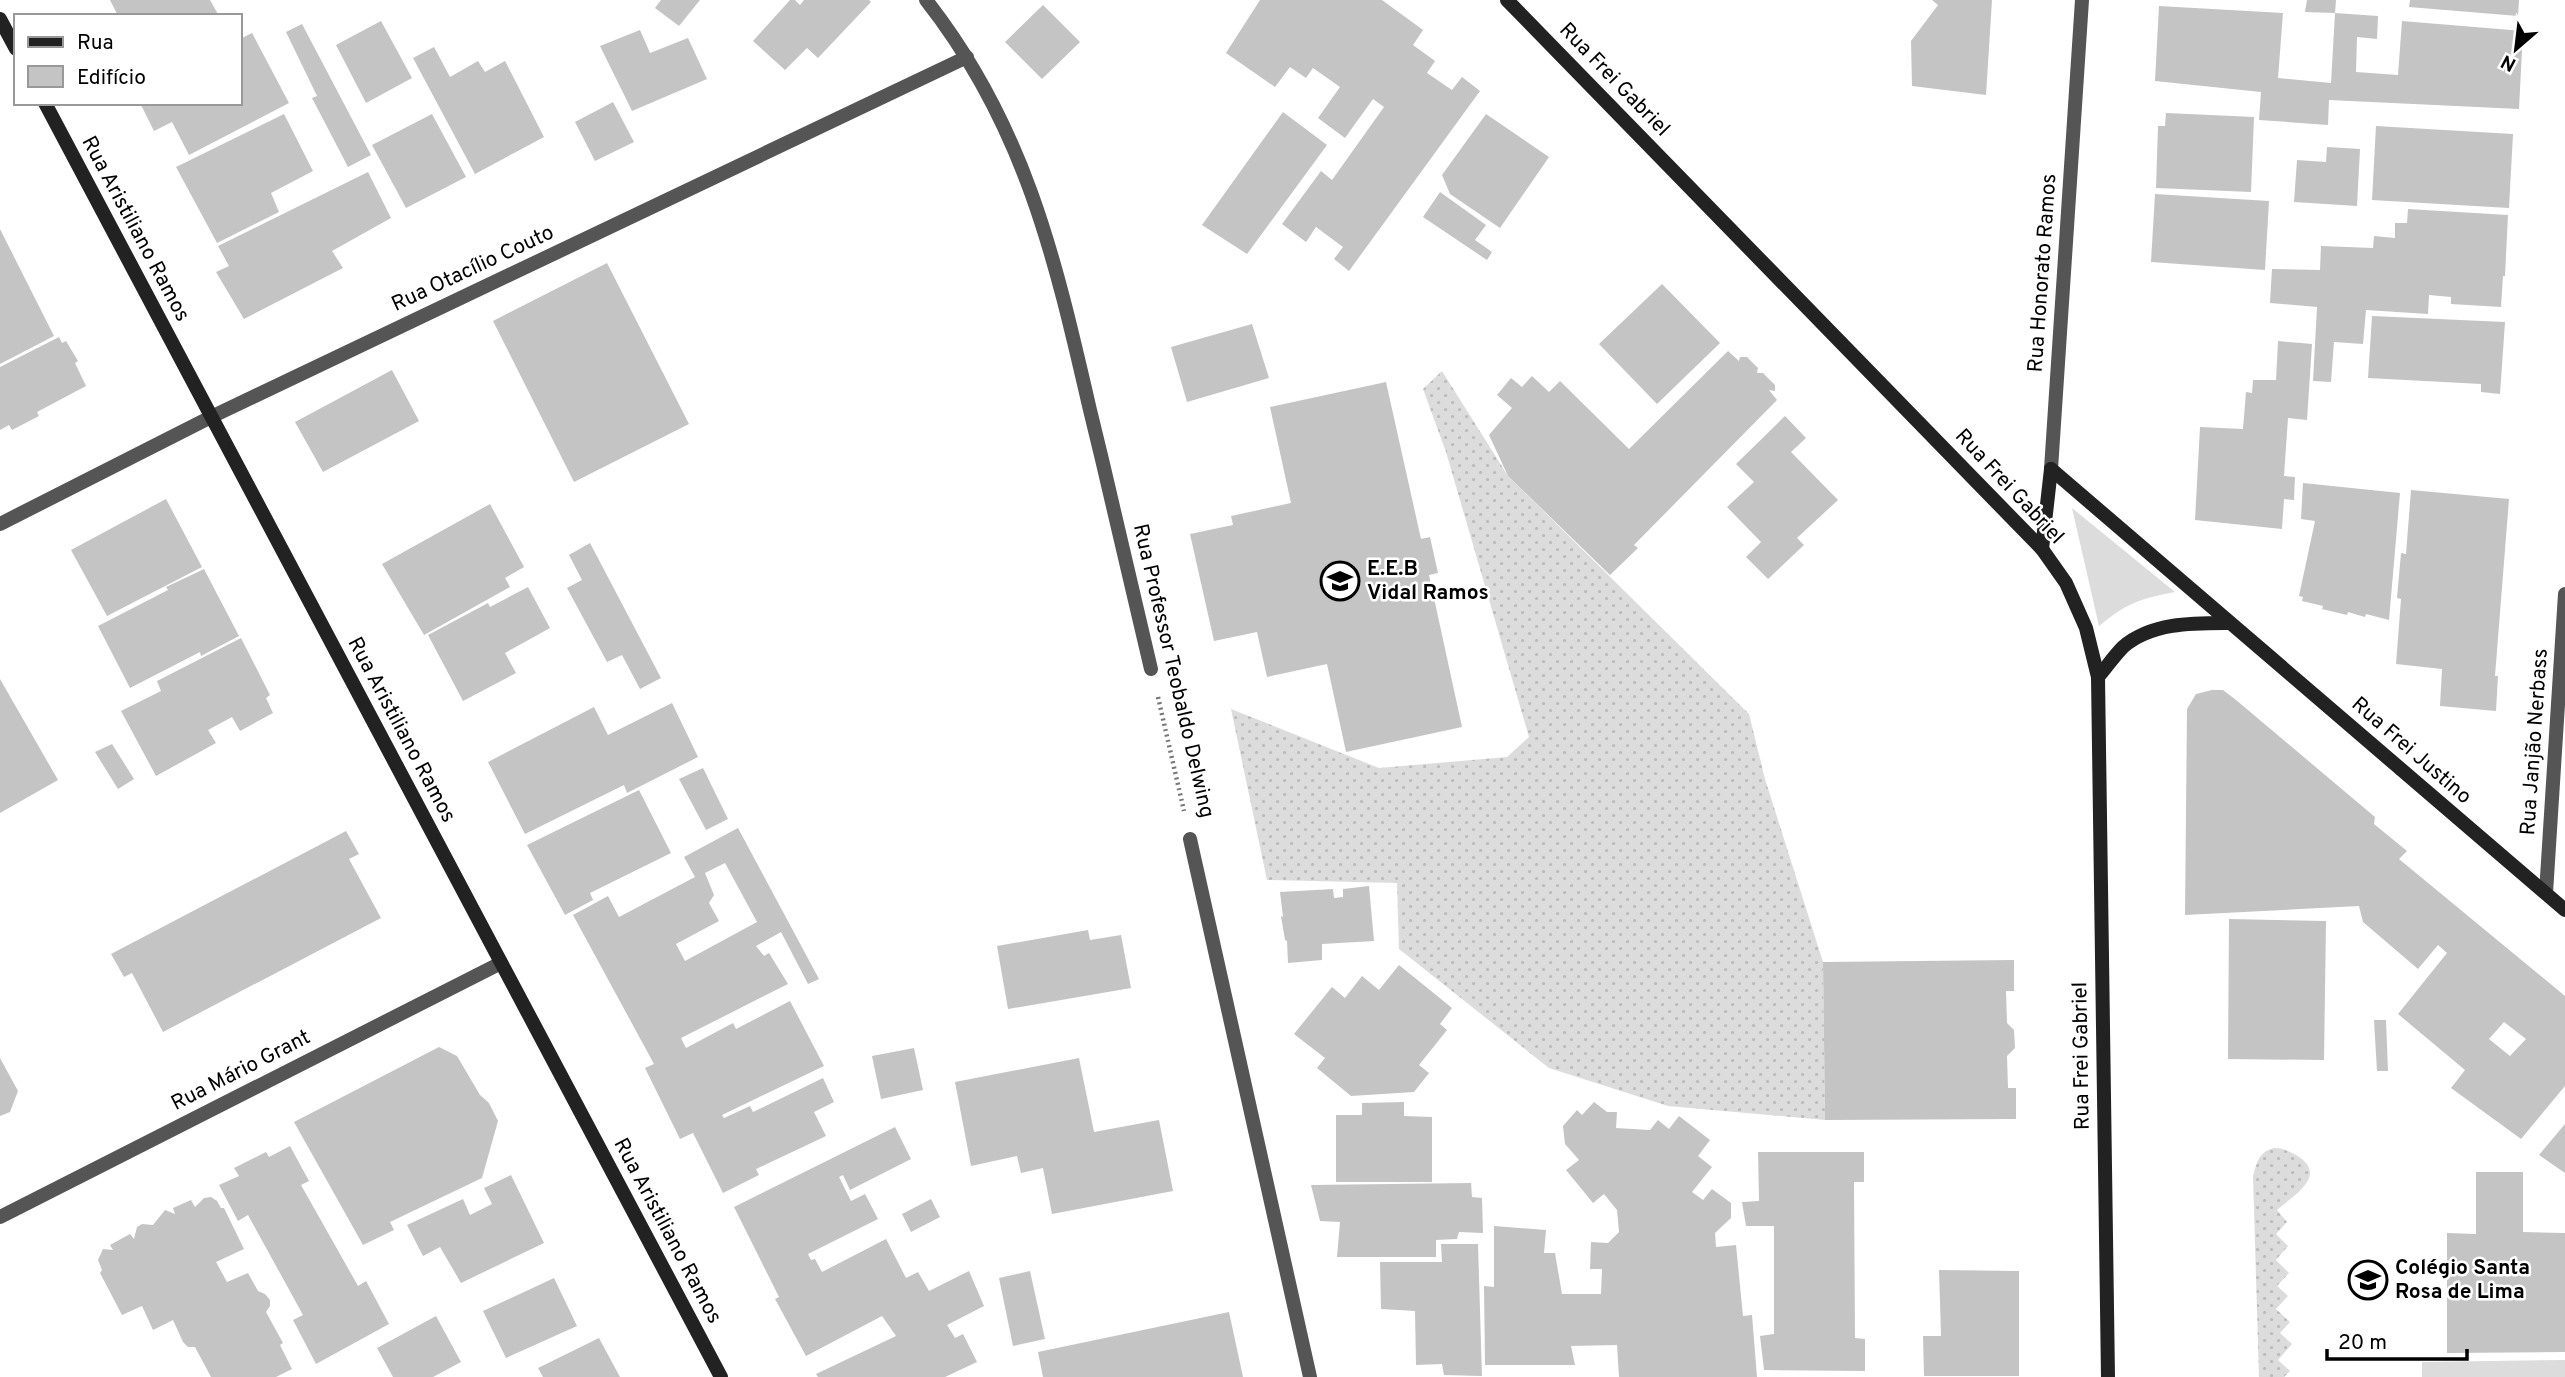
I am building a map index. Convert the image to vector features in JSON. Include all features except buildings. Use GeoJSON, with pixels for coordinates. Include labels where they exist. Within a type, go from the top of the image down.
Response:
{"type":"FeatureCollection","features":[{"type":"Feature","properties":{"kind":"street","name":"Rua Professor Teobaldo Delwing"},"geometry":{"type":"LineString","coordinates":[[926,0],[967,57],[1005,125],[1038,210],[1063,293],[1151,668]]}},
{"type":"Feature","properties":{"kind":"street","name":"Rua Frei Gabriel"},"geometry":{"type":"LineString","coordinates":[[1507,0],[2042,549],[2066,583],[2086,628],[2098,677],[2108,1377]]}},
{"type":"Feature","properties":{"kind":"street","name":"Rua Honorato Ramos"},"geometry":{"type":"LineString","coordinates":[[2042,549],[2051,469],[2082,0]]}},
{"type":"Feature","properties":{"kind":"street"},"geometry":{"type":"LineString","coordinates":[[0,19],[14,45]]}},
{"type":"Feature","properties":{"kind":"street","name":"Rua Otacílio Couto"},"geometry":{"type":"LineString","coordinates":[[0,524],[211,417],[967,57]]}},
{"type":"Feature","properties":{"kind":"street","name":"Rua Aristiliano Ramos"},"geometry":{"type":"LineString","coordinates":[[46,105],[721,1377]]}},
{"type":"Feature","properties":{"kind":"street","name":"Rua Frei Justino"},"geometry":{"type":"LineString","coordinates":[[2051,469],[2565,910]]}},
{"type":"Feature","properties":{"kind":"street","name":"Rua Janjão Nerbass"},"geometry":{"type":"LineString","coordinates":[[2546,894],[2565,594]]}},
{"type":"Feature","properties":{"kind":"street"},"geometry":{"type":"LineString","coordinates":[[2098,677],[2125,646],[2158,628],[2196,623],[2230,623]]}},
{"type":"Feature","properties":{"kind":"street","name":"Rua Professor Teobaldo Delwing"},"geometry":{"type":"LineString","coordinates":[[1190,839],[1310,1377]]}},
{"type":"Feature","properties":{"kind":"street","name":"Rua Mário Grant"},"geometry":{"type":"LineString","coordinates":[[0,1217],[501,963]]}},
{"type":"Feature","properties":{"kind":"path","name":"Rua Professor Teobaldo Delwing"},"geometry":{"type":"LineString","coordinates":[[1151,668],[1190,839]]}},
{"type":"Feature","properties":{"kind":"shaded area"},"geometry":{"type":"Polygon","coordinates":[[[1442,371],[1508,476],[1749,714],[1765,779],[1823,962],[1825,1120],[1668,1106],[1549,1068],[1399,949],[1397,883],[1267,880],[1231,709],[1379,768],[1507,757],[1529,737],[1446,452],[1423,389],[1442,371]]]}},
{"type":"Feature","properties":{"kind":"shaded area"},"geometry":{"type":"Polygon","coordinates":[[[2072,508],[2175,592],[2134,603],[2099,626],[2072,508]]]}},
{"type":"Feature","properties":{"kind":"shaded area"},"geometry":{"type":"Polygon","coordinates":[[[2274,1148],[2296,1155],[2307,1164],[2310,1172],[2304,1186],[2277,1210],[2287,1222],[2276,1234],[2288,1246],[2276,1260],[2289,1273],[2277,1286],[2288,1296],[2276,1309],[2290,1322],[2280,1333],[2292,1344],[2278,1360],[2290,1371],[2284,1377],[2259,1377],[2253,1176],[2262,1155],[2274,1148]]]}},
{"type":"Feature","properties":{"kind":"shaded area"},"geometry":{"type":"Polygon","coordinates":[[[2565,1360],[2565,1377],[2422,1377],[2422,1362],[2565,1360]]]}},
{"type":"Feature","properties":{"kind":"place","name":"E.E.B Vidal Ramos"},"geometry":{"type":"Point","coordinates":[1340,581]}},
{"type":"Feature","properties":{"kind":"place","name":"Colégio Santa Rosa de Lima"},"geometry":{"type":"Point","coordinates":[2368,1280]}}]}
